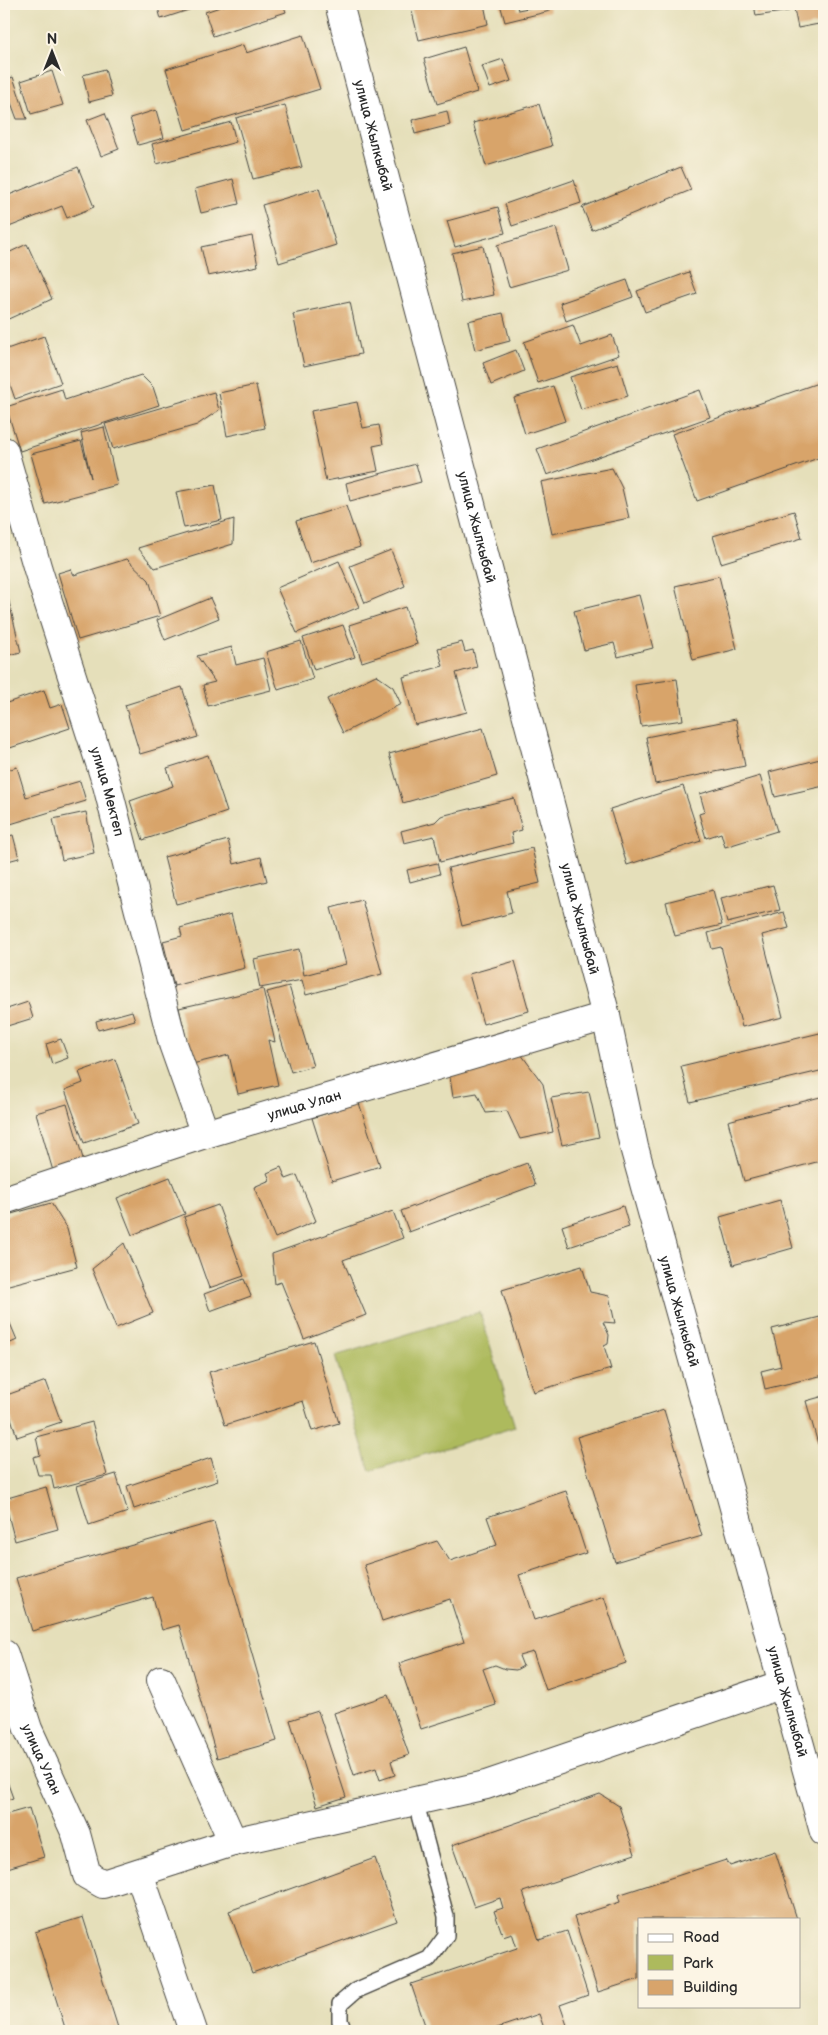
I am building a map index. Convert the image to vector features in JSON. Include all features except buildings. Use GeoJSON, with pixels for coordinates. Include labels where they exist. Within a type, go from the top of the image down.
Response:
{"type":"FeatureCollection","features":[{"type":"Feature","properties":{"kind":"street","name":"улица Жылкыбай"},"geometry":{"type":"LineString","coordinates":[[339,4],[606,1016],[634,1147],[824,1832]]}},
{"type":"Feature","properties":{"kind":"street","name":"улица Мектеп"},"geometry":{"type":"LineString","coordinates":[[4,451],[38,570],[107,785],[174,1044],[205,1134]]}},
{"type":"Feature","properties":{"kind":"street","name":"улица Улан"},"geometry":{"type":"LineString","coordinates":[[4,1200],[205,1134],[606,1016]]}},
{"type":"Feature","properties":{"kind":"street","name":"улица Улан"},"geometry":{"type":"LineString","coordinates":[[4,1654],[28,1729],[76,1834],[87,1875],[103,1884],[233,1842],[486,1785],[783,1684]]}},
{"type":"Feature","properties":{"kind":"street"},"geometry":{"type":"LineString","coordinates":[[161,1680],[233,1842]]}},
{"type":"Feature","properties":{"kind":"street"},"geometry":{"type":"LineString","coordinates":[[139,1872],[193,2031]]}},
{"type":"Feature","properties":{"kind":"lane"},"geometry":{"type":"LineString","coordinates":[[344,2031],[340,2021],[340,2004],[355,1991],[429,1959],[446,1936],[446,1916],[416,1800]]}},
{"type":"Feature","properties":{"kind":"green space"},"geometry":{"type":"Polygon","coordinates":[[[480,1312],[515,1427],[370,1471],[335,1356],[480,1312]]]}}]}
